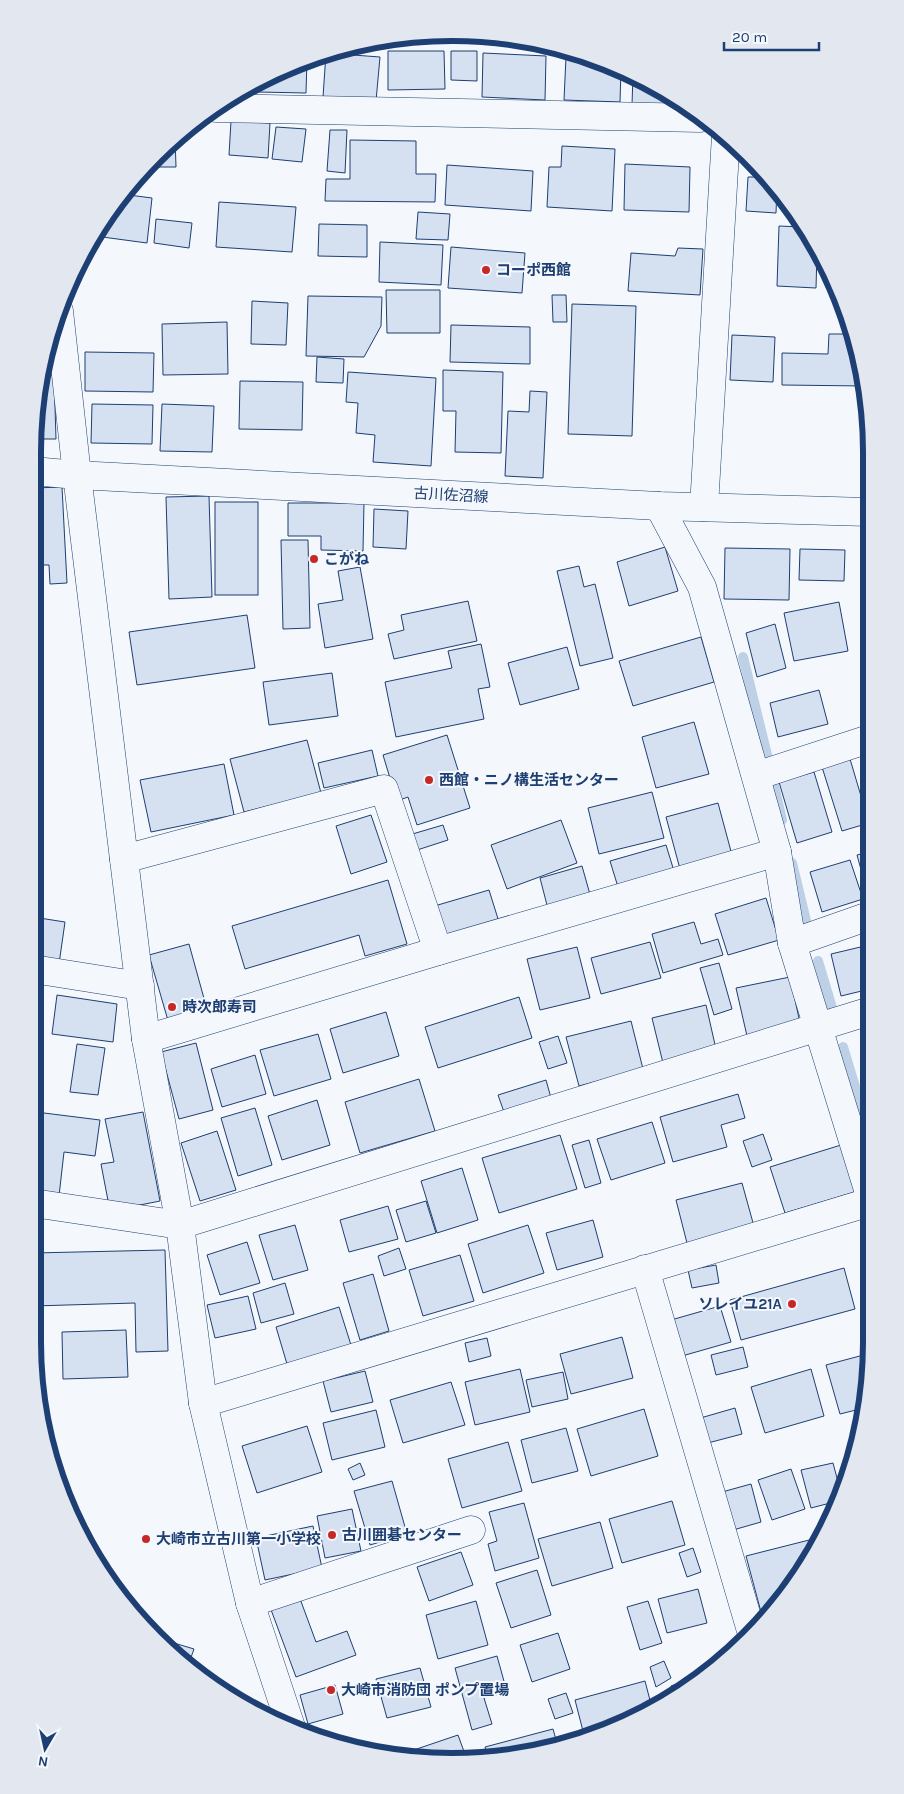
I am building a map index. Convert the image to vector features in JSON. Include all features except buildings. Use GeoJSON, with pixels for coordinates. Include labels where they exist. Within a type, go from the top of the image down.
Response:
{"type":"FeatureCollection","features":[{"type":"Feature","properties":{"kind":"street"},"geometry":{"type":"LineString","coordinates":[[227,108],[691,118]]}},
{"type":"Feature","properties":{"kind":"street"},"geometry":{"type":"LineString","coordinates":[[704,507],[725,145]]}},
{"type":"Feature","properties":{"kind":"street"},"geometry":{"type":"LineString","coordinates":[[61,327],[146,1039],[180,1225],[203,1403],[250,1603],[288,1718]]}},
{"type":"Feature","properties":{"kind":"street","name":"古川佐沼線"},"geometry":{"type":"LineString","coordinates":[[41,472],[659,506],[863,512]]}},
{"type":"Feature","properties":{"kind":"street"},"geometry":{"type":"LineString","coordinates":[[659,506],[702,587],[776,852],[792,943],[863,1173]]}},
{"type":"Feature","properties":{"kind":"street"},"geometry":{"type":"LineString","coordinates":[[756,776],[863,741]]}},
{"type":"Feature","properties":{"kind":"street"},"geometry":{"type":"LineString","coordinates":[[124,859],[384,790],[438,951]]}},
{"type":"Feature","properties":{"kind":"street"},"geometry":{"type":"LineString","coordinates":[[146,1039],[776,852]]}},
{"type":"Feature","properties":{"kind":"street"},"geometry":{"type":"LineString","coordinates":[[792,943],[863,918]]}},
{"type":"Feature","properties":{"kind":"street"},"geometry":{"type":"LineString","coordinates":[[41,970],[140,986]]}},
{"type":"Feature","properties":{"kind":"street"},"geometry":{"type":"LineString","coordinates":[[41,1204],[180,1225],[863,1013]]}},
{"type":"Feature","properties":{"kind":"street"},"geometry":{"type":"LineString","coordinates":[[203,1403],[863,1204]]}},
{"type":"Feature","properties":{"kind":"street"},"geometry":{"type":"LineString","coordinates":[[645,1269],[749,1625]]}},
{"type":"Feature","properties":{"kind":"street"},"geometry":{"type":"LineString","coordinates":[[250,1603],[471,1530]]}},
{"type":"Feature","properties":{"kind":"waterway"},"geometry":{"type":"LineString","coordinates":[[743,657],[768,759]]}},
{"type":"Feature","properties":{"kind":"waterway"},"geometry":{"type":"LineString","coordinates":[[773,781],[782,820]]}},
{"type":"Feature","properties":{"kind":"waterway"},"geometry":{"type":"LineString","coordinates":[[792,863],[806,921]]}},
{"type":"Feature","properties":{"kind":"waterway"},"geometry":{"type":"LineString","coordinates":[[818,961],[832,1008]]}},
{"type":"Feature","properties":{"kind":"waterway"},"geometry":{"type":"LineString","coordinates":[[843,1047],[863,1114]]}},
{"type":"Feature","properties":{"kind":"place","name":"コーポ西館"},"geometry":{"type":"Point","coordinates":[486,270]}},
{"type":"Feature","properties":{"kind":"place","name":"こがね"},"geometry":{"type":"Point","coordinates":[314,559]}},
{"type":"Feature","properties":{"kind":"place","name":"西館・ニノ構生活センター"},"geometry":{"type":"Point","coordinates":[429,780]}},
{"type":"Feature","properties":{"kind":"place","name":"時次郎寿司"},"geometry":{"type":"Point","coordinates":[172,1007]}},
{"type":"Feature","properties":{"kind":"place","name":"ソレイユ21A"},"geometry":{"type":"Point","coordinates":[792,1304]}},
{"type":"Feature","properties":{"kind":"place","name":"古川囲碁センター"},"geometry":{"type":"Point","coordinates":[332,1535]}},
{"type":"Feature","properties":{"kind":"place","name":"大崎市立古川第一小学校"},"geometry":{"type":"Point","coordinates":[146,1539]}},
{"type":"Feature","properties":{"kind":"place","name":"大崎市消防団 ポンプ置場"},"geometry":{"type":"Point","coordinates":[331,1690]}}]}
